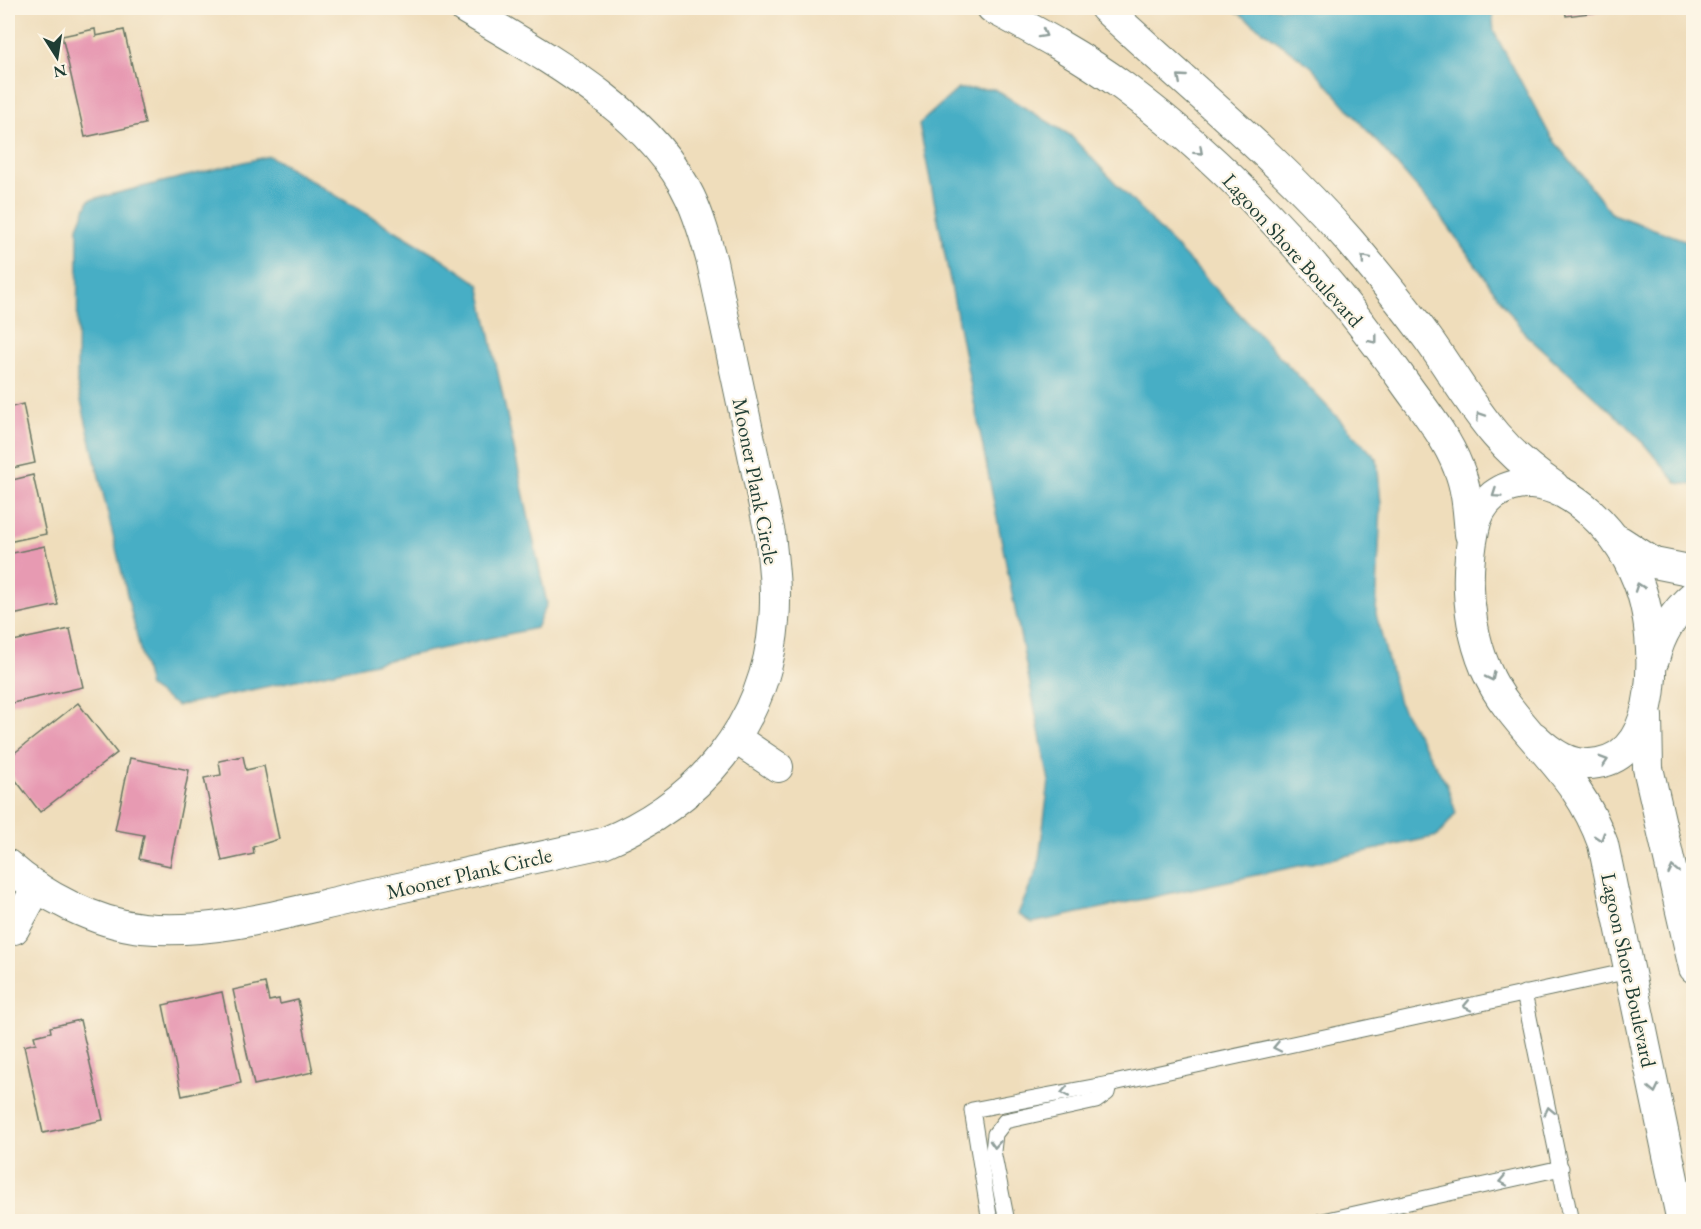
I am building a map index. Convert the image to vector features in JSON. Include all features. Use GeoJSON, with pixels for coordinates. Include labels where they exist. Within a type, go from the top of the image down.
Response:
{"type":"FeatureCollection","features":[{"type":"Feature","properties":{"kind":"street","name":"Mooner Plank Circle"},"geometry":{"type":"LineString","coordinates":[[8,865],[37,887],[99,918],[141,928],[188,929],[303,910],[603,843],[639,828],[664,812],[695,786],[728,750],[752,707],[766,666],[774,621],[775,579],[770,534],[712,262],[700,220],[677,174],[646,136],[614,106],[573,73],[464,8]]}},
{"type":"Feature","properties":{"kind":"street","name":"Lagoon Shore Boulevard"},"geometry":{"type":"LineString","coordinates":[[992,8],[1070,49],[1125,88],[1227,177],[1320,274],[1386,355],[1457,464],[1466,496],[1471,545]]}},
{"type":"Feature","properties":{"kind":"street"},"geometry":{"type":"LineString","coordinates":[[1105,8],[1267,153],[1310,197],[1392,292],[1502,445],[1536,474],[1569,496],[1612,535],[1654,563],[1694,571]]}},
{"type":"Feature","properties":{"kind":"street"},"geometry":{"type":"LineString","coordinates":[[1569,496],[1551,487],[1536,484],[1517,484],[1499,491],[1484,503],[1475,521],[1471,545],[1470,612],[1478,646],[1484,664],[1507,706],[1534,737],[1562,758],[1583,764],[1607,762],[1624,751],[1634,739],[1665,632],[1677,612],[1694,595]]}},
{"type":"Feature","properties":{"kind":"street"},"geometry":{"type":"LineString","coordinates":[[1612,535],[1623,550],[1642,593],[1650,634],[1648,768],[1693,967]]}},
{"type":"Feature","properties":{"kind":"street","name":"Lagoon Shore Boulevard"},"geometry":{"type":"LineString","coordinates":[[1534,737],[1568,775],[1594,819],[1603,844],[1682,1221]]}},
{"type":"Feature","properties":{"kind":"street"},"geometry":{"type":"LineString","coordinates":[[735,738],[778,767]]}},
{"type":"Feature","properties":{"kind":"street"},"geometry":{"type":"LineString","coordinates":[[14,929],[37,887]]}},
{"type":"Feature","properties":{"kind":"lane"},"geometry":{"type":"LineString","coordinates":[[990,1221],[972,1110],[1109,1084],[1629,970]]}},
{"type":"Feature","properties":{"kind":"lane"},"geometry":{"type":"LineString","coordinates":[[1524,993],[1572,1221]]}},
{"type":"Feature","properties":{"kind":"lane"},"geometry":{"type":"LineString","coordinates":[[1007,1221],[993,1151],[995,1134],[1005,1121],[1096,1101],[1107,1093],[1109,1084]]}},
{"type":"Feature","properties":{"kind":"lane"},"geometry":{"type":"LineString","coordinates":[[1318,1221],[1560,1168]]}},
{"type":"Feature","properties":{"kind":"water"},"geometry":{"type":"Polygon","coordinates":[[[1232,8],[1492,8],[1494,32],[1551,137],[1612,214],[1693,243],[1693,485],[1677,483],[1633,431],[1526,335],[1437,211],[1312,67],[1232,8]]]}},
{"type":"Feature","properties":{"kind":"water"},"geometry":{"type":"Polygon","coordinates":[[[958,89],[994,89],[1070,135],[1377,459],[1381,505],[1376,614],[1399,703],[1447,785],[1456,813],[1438,836],[1032,923],[1018,914],[1038,868],[1049,781],[919,124],[958,89]]]}},
{"type":"Feature","properties":{"kind":"water"},"geometry":{"type":"Polygon","coordinates":[[[269,156],[438,256],[479,284],[547,604],[536,628],[177,706],[149,687],[77,384],[78,227],[89,200],[269,156]]]}},
{"type":"Feature","properties":{"kind":"building"},"geometry":{"type":"Polygon","coordinates":[[[1565,8],[1621,8],[1621,9],[1566,16],[1565,8]]]}},
{"type":"Feature","properties":{"kind":"building"},"geometry":{"type":"Polygon","coordinates":[[[95,29],[96,36],[124,30],[145,124],[85,137],[62,36],[95,29]]]}},
{"type":"Feature","properties":{"kind":"building"},"geometry":{"type":"Polygon","coordinates":[[[23,404],[35,463],[8,469],[8,408],[23,404]]]}},
{"type":"Feature","properties":{"kind":"building"},"geometry":{"type":"Polygon","coordinates":[[[33,475],[46,534],[8,542],[8,481],[33,475]]]}},
{"type":"Feature","properties":{"kind":"building"},"geometry":{"type":"Polygon","coordinates":[[[45,546],[58,605],[8,616],[8,554],[45,546]]]}},
{"type":"Feature","properties":{"kind":"building"},"geometry":{"type":"Polygon","coordinates":[[[70,629],[83,687],[8,704],[8,642],[70,629]]]}},
{"type":"Feature","properties":{"kind":"building"},"geometry":{"type":"Polygon","coordinates":[[[78,703],[117,753],[40,812],[8,770],[8,758],[78,703]]]}},
{"type":"Feature","properties":{"kind":"building"},"geometry":{"type":"Polygon","coordinates":[[[243,756],[246,770],[264,766],[279,839],[253,847],[254,854],[222,861],[204,778],[221,775],[219,761],[243,756]]]}},
{"type":"Feature","properties":{"kind":"building"},"geometry":{"type":"Polygon","coordinates":[[[130,758],[189,770],[170,866],[139,859],[144,835],[115,830],[130,758]]]}},
{"type":"Feature","properties":{"kind":"building"},"geometry":{"type":"Polygon","coordinates":[[[265,983],[269,1001],[279,999],[280,1004],[298,1000],[313,1072],[254,1085],[233,990],[265,983]]]}},
{"type":"Feature","properties":{"kind":"building"},"geometry":{"type":"Polygon","coordinates":[[[222,992],[241,1083],[182,1096],[163,1005],[222,992]]]}},
{"type":"Feature","properties":{"kind":"building"},"geometry":{"type":"Polygon","coordinates":[[[80,1020],[103,1120],[43,1133],[24,1046],[36,1043],[34,1036],[51,1032],[50,1027],[80,1020]]]}}]}
